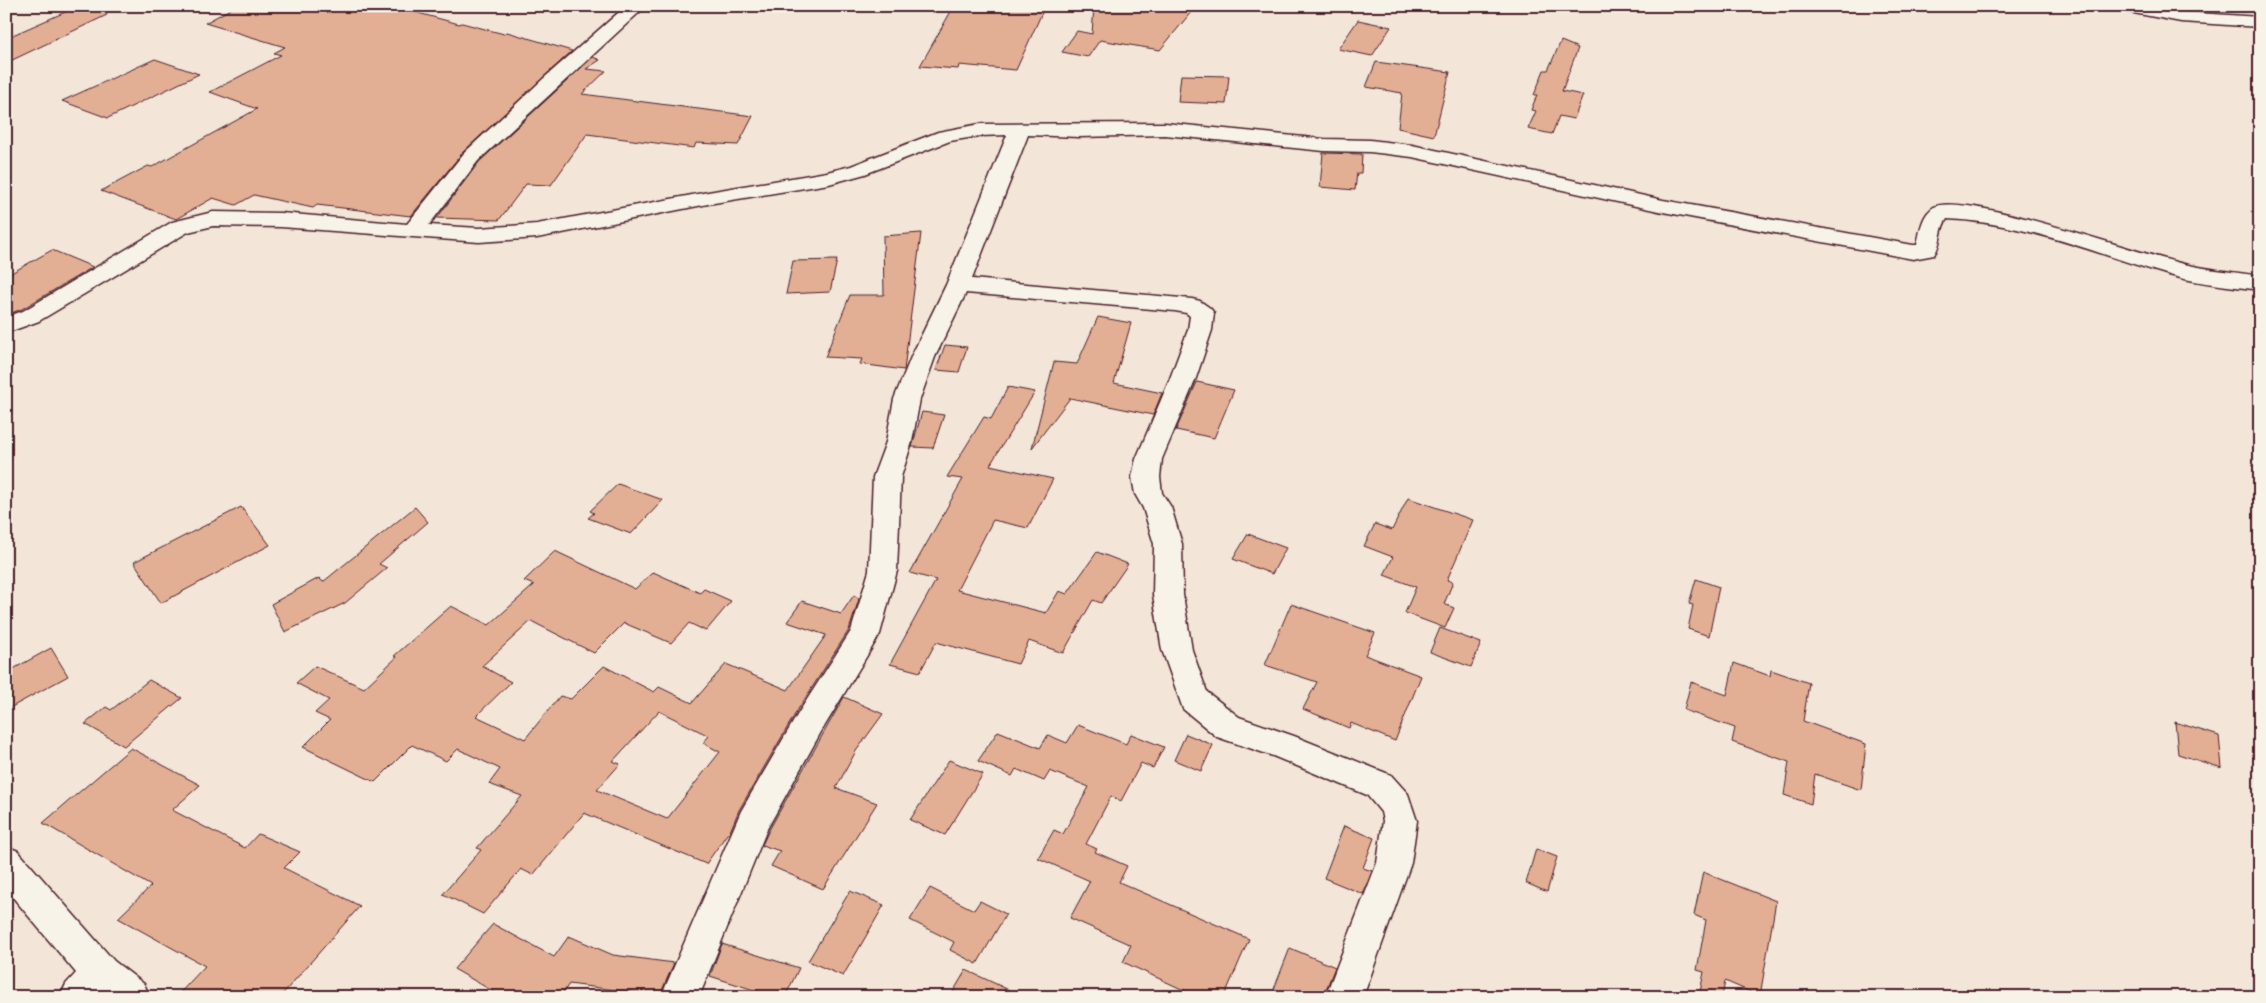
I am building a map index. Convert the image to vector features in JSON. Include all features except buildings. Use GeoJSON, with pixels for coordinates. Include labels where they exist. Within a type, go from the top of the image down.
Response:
{"type":"FeatureCollection","features":[{"type":"Feature","properties":{"kind":"street"},"geometry":{"type":"LineString","coordinates":[[413,230],[471,157],[551,82],[637,6]]}},
{"type":"Feature","properties":{"kind":"street"},"geometry":{"type":"LineString","coordinates":[[2123,6],[2182,17],[2260,22]]}},
{"type":"Feature","properties":{"kind":"street"},"geometry":{"type":"LineString","coordinates":[[10,325],[88,284],[169,234],[191,223],[213,219],[280,220],[479,235],[537,230],[708,198],[829,178],[858,170],[945,136],[980,130],[1020,129],[1079,131],[1165,128],[1324,145],[1370,146],[1412,150],[1663,206],[1913,252],[1926,250],[1930,241],[1929,231],[1932,220],[1941,212],[1967,213],[2043,229],[2182,271],[2260,283]]}},
{"type":"Feature","properties":{"kind":"street"},"geometry":{"type":"LineString","coordinates":[[680,997],[753,822],[810,722],[865,634],[883,571],[887,477],[899,442],[907,399],[922,357],[958,285],[1020,129]]}},
{"type":"Feature","properties":{"kind":"street"},"geometry":{"type":"LineString","coordinates":[[958,285],[1175,304],[1192,306],[1202,313],[1200,330],[1182,381],[1149,459],[1146,477],[1149,494],[1157,508],[1168,544],[1168,595],[1177,650],[1194,700],[1228,728],[1283,746],[1379,785],[1396,805],[1400,821],[1394,863],[1344,997]]}},
{"type":"Feature","properties":{"kind":"street"},"geometry":{"type":"LineString","coordinates":[[6,862],[90,985],[131,997]]}}]}
